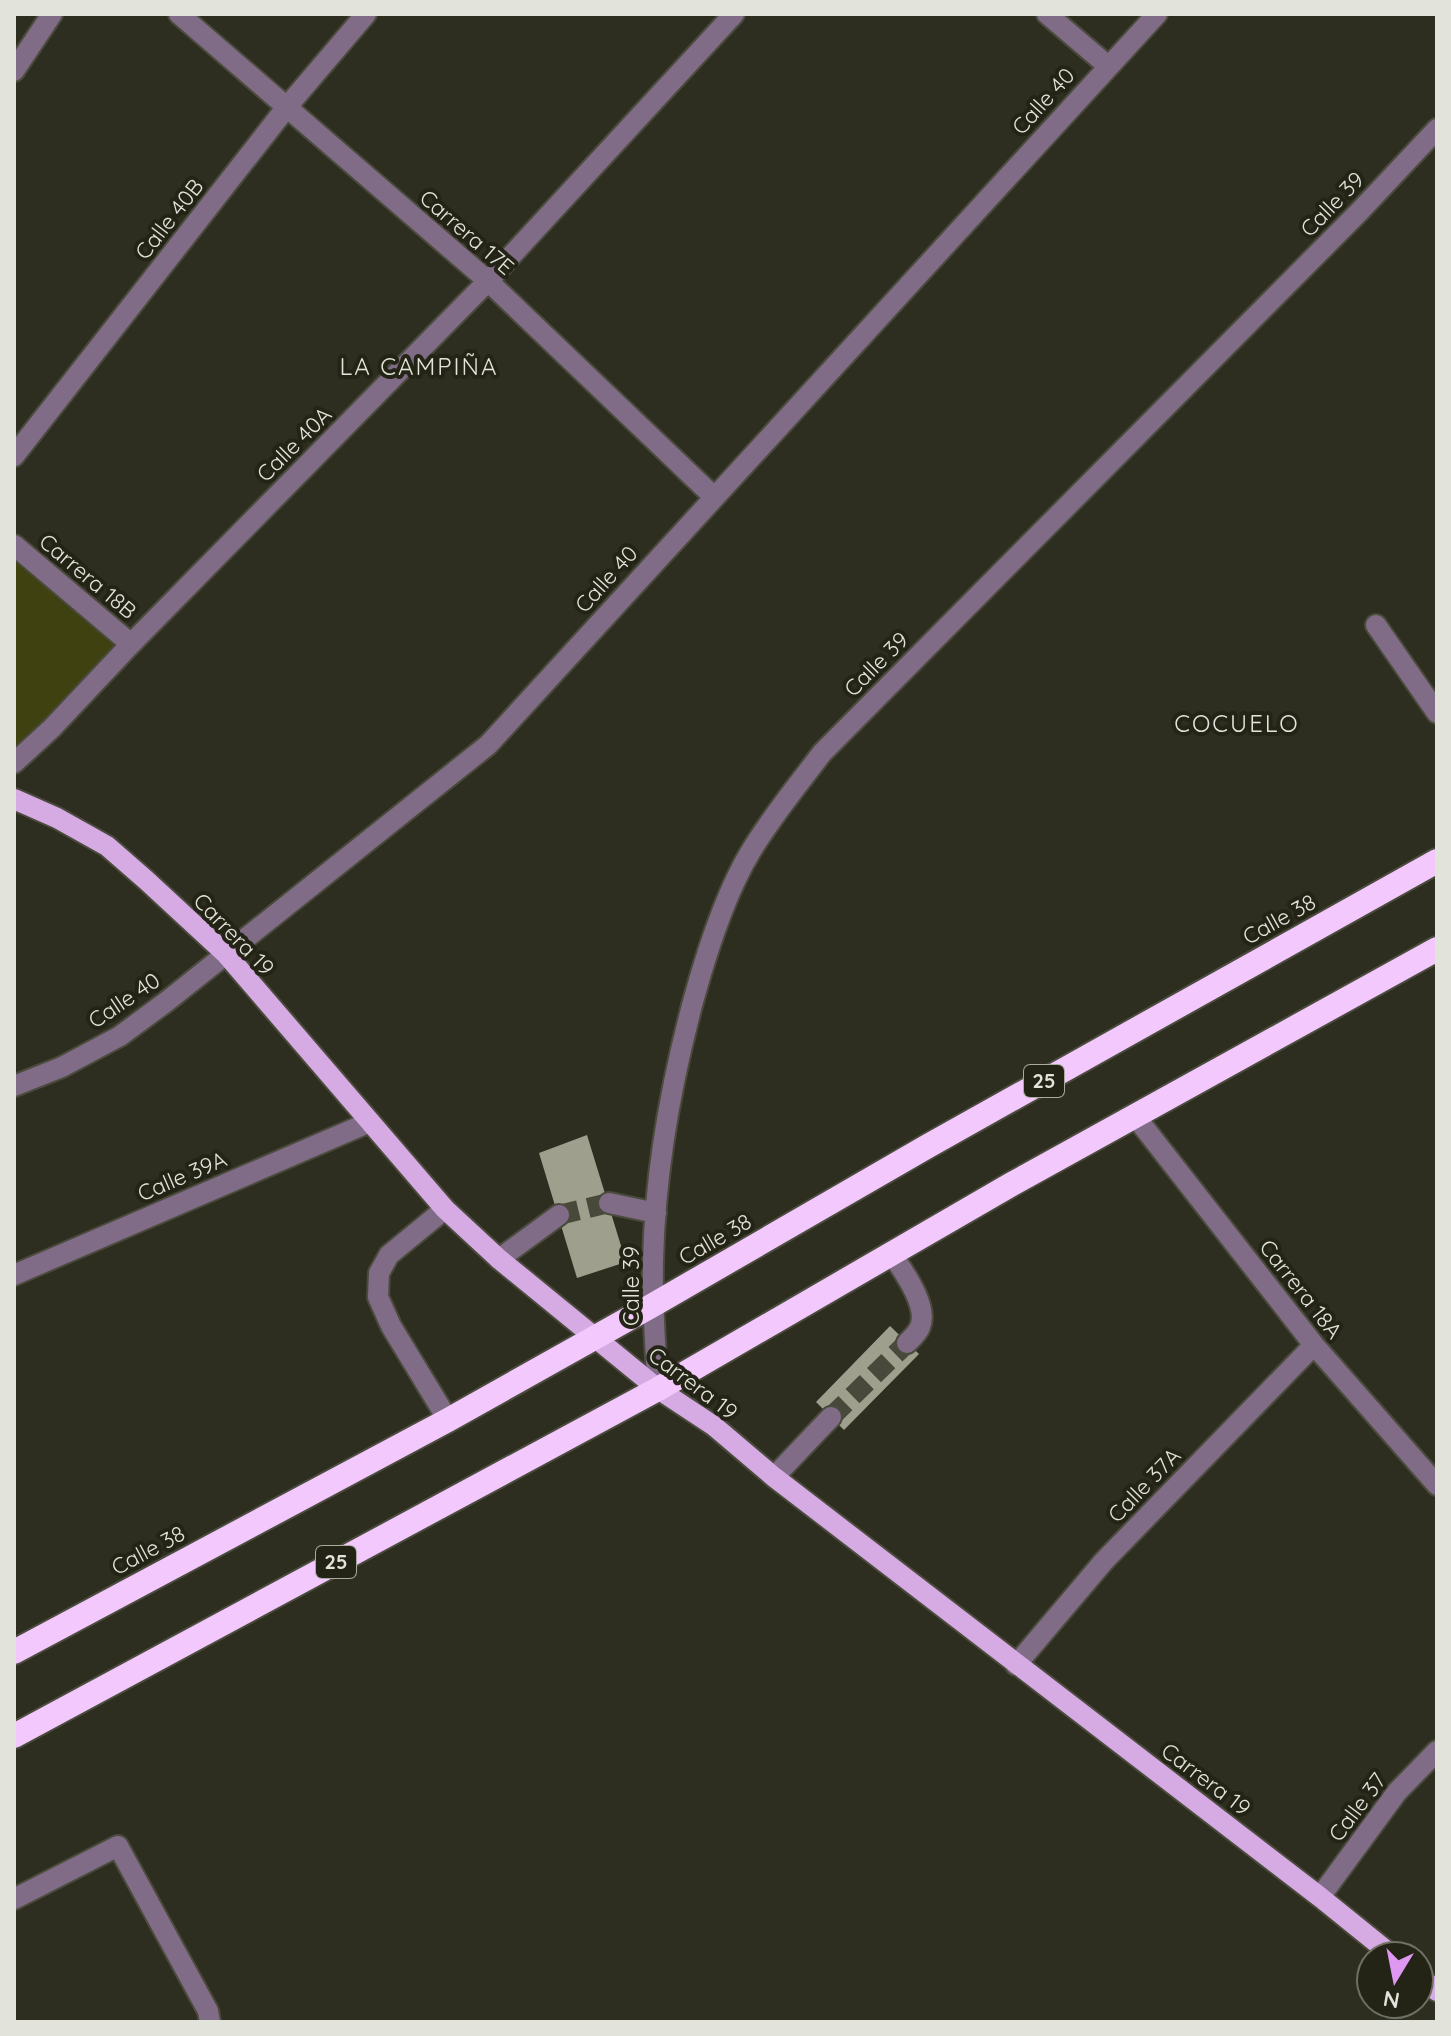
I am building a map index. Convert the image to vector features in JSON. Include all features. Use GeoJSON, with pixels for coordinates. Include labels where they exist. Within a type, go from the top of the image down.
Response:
{"type":"FeatureCollection","features":[{"type":"Feature","properties":{"kind":"highway","name":"Calle 38"},"geometry":{"type":"LineString","coordinates":[[14,1652],[448,1420],[1437,861]]}},
{"type":"Feature","properties":{"kind":"highway","name":"25"},"geometry":{"type":"LineString","coordinates":[[14,1736],[658,1389],[1012,1184],[1437,949]]}},
{"type":"Feature","properties":{"kind":"main road","name":"Carrera 19"},"geometry":{"type":"LineString","coordinates":[[14,799],[57,818],[107,846],[226,954],[445,1209],[499,1259],[658,1389],[714,1426],[774,1477],[1373,1940]]}},
{"type":"Feature","properties":{"kind":"street"},"geometry":{"type":"LineString","coordinates":[[14,71],[52,14]]}},
{"type":"Feature","properties":{"kind":"street","name":"Carrera 17E"},"geometry":{"type":"LineString","coordinates":[[179,14],[488,281],[714,497]]}},
{"type":"Feature","properties":{"kind":"street","name":"Calle 40B"},"geometry":{"type":"LineString","coordinates":[[14,456],[286,108],[366,14]]}},
{"type":"Feature","properties":{"kind":"street","name":"Calle 40A"},"geometry":{"type":"LineString","coordinates":[[14,763],[52,728],[488,281],[734,14]]}},
{"type":"Feature","properties":{"kind":"street"},"geometry":{"type":"LineString","coordinates":[[1047,14],[1108,66]]}},
{"type":"Feature","properties":{"kind":"street","name":"Calle 40"},"geometry":{"type":"LineString","coordinates":[[14,1086],[62,1067],[120,1036],[488,745],[1157,14]]}},
{"type":"Feature","properties":{"kind":"street","name":"Calle 39"},"geometry":{"type":"LineString","coordinates":[[658,1389],[653,1305],[656,1213],[671,1096],[704,960],[750,853],[822,753],[1360,211],[1437,129]]}},
{"type":"Feature","properties":{"kind":"street","name":"Carrera 18B"},"geometry":{"type":"LineString","coordinates":[[14,545],[131,644]]}},
{"type":"Feature","properties":{"kind":"street"},"geometry":{"type":"LineString","coordinates":[[1376,625],[1437,713]]}},
{"type":"Feature","properties":{"kind":"street","name":"Carrera 18A"},"geometry":{"type":"LineString","coordinates":[[1135,1116],[1314,1345],[1437,1485]]}},
{"type":"Feature","properties":{"kind":"street","name":"Calle 39A"},"geometry":{"type":"LineString","coordinates":[[14,1275],[370,1122]]}},
{"type":"Feature","properties":{"kind":"street"},"geometry":{"type":"LineString","coordinates":[[609,1203],[656,1213]]}},
{"type":"Feature","properties":{"kind":"street"},"geometry":{"type":"LineString","coordinates":[[445,1209],[389,1255],[379,1273],[378,1297],[391,1326],[448,1420]]}},
{"type":"Feature","properties":{"kind":"street"},"geometry":{"type":"LineString","coordinates":[[499,1259],[559,1215]]}},
{"type":"Feature","properties":{"kind":"street"},"geometry":{"type":"LineString","coordinates":[[892,1254],[911,1284],[922,1312],[922,1324],[907,1343]]}},
{"type":"Feature","properties":{"kind":"street","name":"Calle 37A"},"geometry":{"type":"LineString","coordinates":[[1016,1665],[1104,1561],[1314,1345]]}},
{"type":"Feature","properties":{"kind":"street"},"geometry":{"type":"LineString","coordinates":[[774,1477],[831,1417]]}},
{"type":"Feature","properties":{"kind":"street","name":"Calle 37"},"geometry":{"type":"LineString","coordinates":[[1320,1897],[1397,1792],[1437,1751]]}},
{"type":"Feature","properties":{"kind":"street"},"geometry":{"type":"LineString","coordinates":[[14,1899],[118,1846],[208,2011],[210,2022]]}},
{"type":"Feature","properties":{"kind":"shaded area"},"geometry":{"type":"Polygon","coordinates":[[[14,545],[131,644],[14,756],[14,545]]]}},
{"type":"Feature","properties":{"kind":"building"},"geometry":{"type":"Polygon","coordinates":[[[587,1135],[626,1262],[577,1278],[539,1153],[587,1135]]]}},
{"type":"Feature","properties":{"kind":"building"},"geometry":{"type":"Polygon","coordinates":[[[890,1326],[919,1354],[844,1430],[816,1402],[890,1326]]]}},
{"type":"Feature","properties":{"kind":"tunnel"},"geometry":{"type":"LineString","coordinates":[[559,1215],[609,1203]]}},
{"type":"Feature","properties":{"kind":"tunnel"},"geometry":{"type":"LineString","coordinates":[[831,1417],[907,1343]]}},
{"type":"Feature","properties":{"kind":"district","name":"LA CAMPIÑA"},"geometry":{"type":"Point","coordinates":[419,367]}},
{"type":"Feature","properties":{"kind":"district","name":"COCUELO"},"geometry":{"type":"Point","coordinates":[1237,724]}}]}
